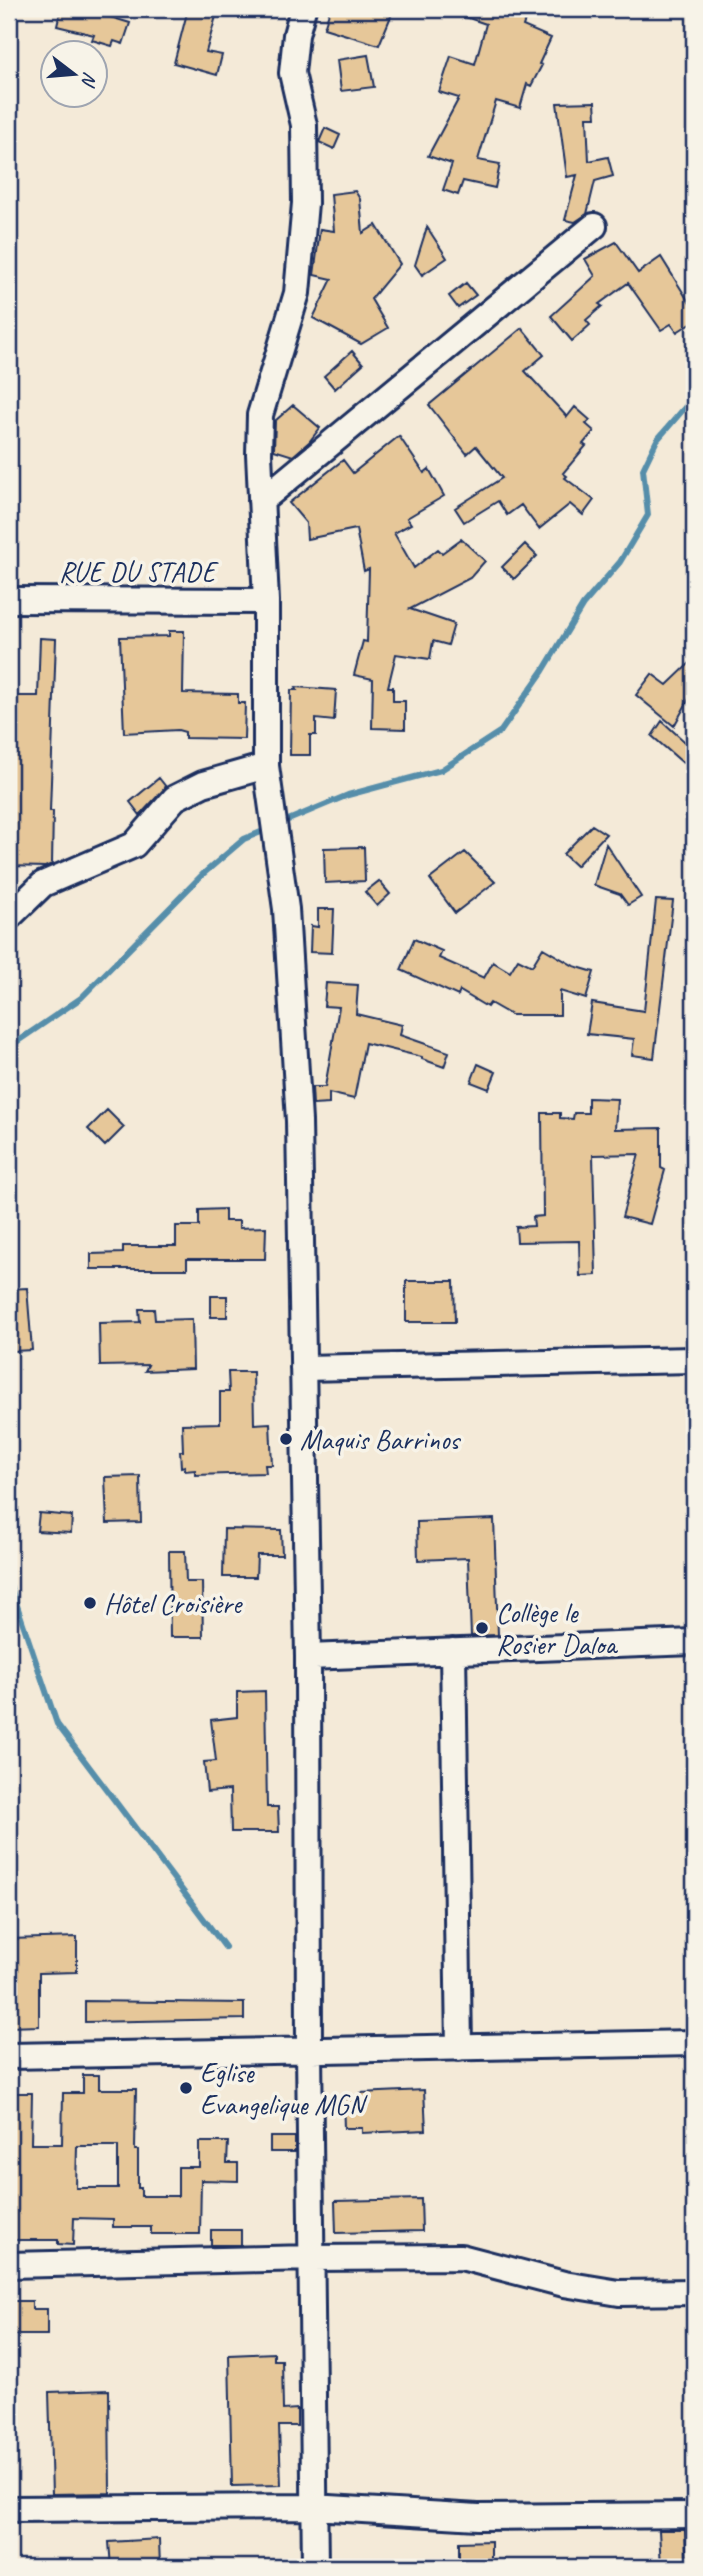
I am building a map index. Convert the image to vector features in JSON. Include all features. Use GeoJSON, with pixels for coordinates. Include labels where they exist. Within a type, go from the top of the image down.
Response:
{"type":"FeatureCollection","features":[{"type":"Feature","properties":{"kind":"street"},"geometry":{"type":"LineString","coordinates":[[303,9],[296,35],[292,73],[304,125],[304,216],[297,293],[260,415],[259,454],[266,601],[266,766],[286,909],[299,1121],[308,1657],[313,2507],[316,2567]]}},
{"type":"Feature","properties":{"kind":"street"},"geometry":{"type":"LineString","coordinates":[[261,500],[594,226]]}},
{"type":"Feature","properties":{"kind":"street","name":"RUE DU STADE"},"geometry":{"type":"LineString","coordinates":[[9,600],[266,601]]}},
{"type":"Feature","properties":{"kind":"street"},"geometry":{"type":"LineString","coordinates":[[9,917],[43,884],[134,845],[175,797],[203,784],[266,766]]}},
{"type":"Feature","properties":{"kind":"street"},"geometry":{"type":"LineString","coordinates":[[303,1368],[694,1360]]}},
{"type":"Feature","properties":{"kind":"street"},"geometry":{"type":"LineString","coordinates":[[308,1657],[694,1642]]}},
{"type":"Feature","properties":{"kind":"street"},"geometry":{"type":"LineString","coordinates":[[453,1651],[459,2048]]}},
{"type":"Feature","properties":{"kind":"street"},"geometry":{"type":"LineString","coordinates":[[9,2056],[694,2043]]}},
{"type":"Feature","properties":{"kind":"street"},"geometry":{"type":"LineString","coordinates":[[9,2265],[461,2257],[564,2284],[619,2293],[694,2292]]}},
{"type":"Feature","properties":{"kind":"street"},"geometry":{"type":"LineString","coordinates":[[9,2509],[313,2507],[478,2517],[694,2515]]}},
{"type":"Feature","properties":{"kind":"building"},"geometry":{"type":"Polygon","coordinates":[[[61,9],[84,9],[130,23],[123,44],[114,41],[112,46],[108,45],[108,38],[93,38],[94,35],[57,26],[61,9]]]}},
{"type":"Feature","properties":{"kind":"building"},"geometry":{"type":"Polygon","coordinates":[[[188,9],[218,9],[206,52],[222,55],[217,75],[174,63],[188,9]]]}},
{"type":"Feature","properties":{"kind":"building"},"geometry":{"type":"Polygon","coordinates":[[[330,9],[394,9],[379,45],[324,28],[330,9]]]}},
{"type":"Feature","properties":{"kind":"building"},"geometry":{"type":"Polygon","coordinates":[[[529,9],[523,26],[551,38],[539,64],[542,65],[531,86],[527,84],[520,108],[496,101],[478,160],[500,164],[495,188],[463,181],[458,195],[443,190],[452,164],[428,156],[459,98],[439,92],[451,56],[475,64],[486,24],[448,11],[529,9]]]}},
{"type":"Feature","properties":{"kind":"building"},"geometry":{"type":"Polygon","coordinates":[[[368,55],[374,87],[341,91],[337,60],[368,55]]]}},
{"type":"Feature","properties":{"kind":"building"},"geometry":{"type":"Polygon","coordinates":[[[595,102],[596,117],[587,117],[589,161],[608,157],[613,176],[595,181],[587,214],[575,222],[565,220],[577,175],[567,177],[557,103],[595,102]]]}},
{"type":"Feature","properties":{"kind":"building"},"geometry":{"type":"Polygon","coordinates":[[[325,128],[340,135],[334,149],[319,142],[325,128]]]}},
{"type":"Feature","properties":{"kind":"building"},"geometry":{"type":"Polygon","coordinates":[[[355,191],[360,199],[363,233],[376,225],[400,264],[371,299],[388,328],[361,344],[313,318],[332,279],[314,275],[320,229],[334,231],[331,194],[355,191]]]}},
{"type":"Feature","properties":{"kind":"building"},"geometry":{"type":"Polygon","coordinates":[[[427,227],[447,258],[422,275],[415,265],[427,227]]]}},
{"type":"Feature","properties":{"kind":"building"},"geometry":{"type":"Polygon","coordinates":[[[616,242],[638,273],[661,257],[694,310],[694,321],[677,332],[671,324],[661,330],[628,283],[599,304],[602,306],[586,320],[590,325],[572,341],[551,316],[595,276],[585,259],[616,242]]]}},
{"type":"Feature","properties":{"kind":"building"},"geometry":{"type":"Polygon","coordinates":[[[466,283],[476,295],[458,308],[449,296],[466,283]]]}},
{"type":"Feature","properties":{"kind":"building"},"geometry":{"type":"Polygon","coordinates":[[[522,328],[544,355],[525,371],[567,417],[575,407],[590,420],[586,424],[594,431],[583,444],[586,446],[563,473],[567,476],[565,478],[594,500],[583,515],[570,504],[539,529],[521,505],[507,515],[498,501],[464,522],[455,508],[502,478],[476,446],[467,454],[429,405],[522,328]]]}},
{"type":"Feature","properties":{"kind":"building"},"geometry":{"type":"Polygon","coordinates":[[[352,351],[363,364],[335,389],[324,376],[352,351]]]}},
{"type":"Feature","properties":{"kind":"building"},"geometry":{"type":"Polygon","coordinates":[[[293,405],[320,428],[293,456],[274,450],[275,421],[293,405]]]}},
{"type":"Feature","properties":{"kind":"building"},"geometry":{"type":"Polygon","coordinates":[[[399,436],[424,473],[429,469],[444,496],[407,518],[411,524],[394,533],[414,568],[438,549],[442,553],[461,539],[485,561],[470,578],[410,609],[454,624],[448,645],[433,641],[430,659],[396,654],[388,687],[393,687],[393,701],[405,701],[405,729],[372,728],[373,679],[354,675],[363,641],[367,642],[369,569],[364,571],[356,529],[307,539],[306,523],[289,503],[343,460],[353,473],[399,436]]]}},
{"type":"Feature","properties":{"kind":"building"},"geometry":{"type":"Polygon","coordinates":[[[525,544],[537,556],[514,579],[502,567],[525,544]]]}},
{"type":"Feature","properties":{"kind":"building"},"geometry":{"type":"Polygon","coordinates":[[[169,631],[184,631],[183,693],[238,694],[238,703],[245,703],[244,739],[185,738],[185,732],[178,730],[124,733],[120,637],[169,636],[169,631]]]}},
{"type":"Feature","properties":{"kind":"building"},"geometry":{"type":"Polygon","coordinates":[[[40,638],[56,639],[50,811],[53,811],[52,864],[45,867],[9,866],[9,696],[38,696],[40,638]]]}},
{"type":"Feature","properties":{"kind":"building"},"geometry":{"type":"Polygon","coordinates":[[[694,659],[694,690],[674,726],[636,695],[652,674],[667,685],[694,659]]]}},
{"type":"Feature","properties":{"kind":"building"},"geometry":{"type":"Polygon","coordinates":[[[296,687],[336,690],[334,721],[316,719],[316,735],[310,735],[310,755],[290,755],[291,690],[297,690],[296,687]]]}},
{"type":"Feature","properties":{"kind":"building"},"geometry":{"type":"Polygon","coordinates":[[[662,721],[694,750],[683,763],[652,736],[662,721]]]}},
{"type":"Feature","properties":{"kind":"building"},"geometry":{"type":"Polygon","coordinates":[[[159,778],[166,787],[140,815],[130,802],[159,778]]]}},
{"type":"Feature","properties":{"kind":"building"},"geometry":{"type":"Polygon","coordinates":[[[592,825],[606,834],[576,866],[563,854],[592,825]]]}},
{"type":"Feature","properties":{"kind":"building"},"geometry":{"type":"Polygon","coordinates":[[[606,844],[641,897],[628,905],[620,894],[594,885],[606,844]]]}},
{"type":"Feature","properties":{"kind":"building"},"geometry":{"type":"Polygon","coordinates":[[[364,847],[365,881],[325,883],[324,848],[364,847]]]}},
{"type":"Feature","properties":{"kind":"building"},"geometry":{"type":"Polygon","coordinates":[[[465,852],[495,882],[455,913],[430,879],[465,852]]]}},
{"type":"Feature","properties":{"kind":"building"},"geometry":{"type":"Polygon","coordinates":[[[379,881],[390,894],[377,906],[365,892],[379,881]]]}},
{"type":"Feature","properties":{"kind":"building"},"geometry":{"type":"Polygon","coordinates":[[[656,900],[673,901],[654,1058],[632,1055],[634,1039],[587,1034],[592,1003],[644,1011],[656,900]]]}},
{"type":"Feature","properties":{"kind":"building"},"geometry":{"type":"Polygon","coordinates":[[[318,909],[334,909],[332,953],[310,952],[311,926],[318,927],[318,909]]]}},
{"type":"Feature","properties":{"kind":"building"},"geometry":{"type":"Polygon","coordinates":[[[414,939],[442,951],[439,958],[484,978],[493,962],[510,972],[518,959],[532,966],[543,948],[574,966],[594,972],[586,999],[560,991],[560,1015],[511,1015],[490,1003],[487,1007],[460,991],[458,996],[401,970],[414,939]]]}},
{"type":"Feature","properties":{"kind":"building"},"geometry":{"type":"Polygon","coordinates":[[[326,983],[358,985],[356,1014],[402,1025],[400,1035],[449,1052],[444,1067],[422,1057],[365,1043],[354,1099],[329,1093],[329,1104],[313,1105],[312,1087],[325,1087],[339,1007],[324,1006],[326,983]]]}},
{"type":"Feature","properties":{"kind":"building"},"geometry":{"type":"Polygon","coordinates":[[[478,1064],[496,1072],[489,1089],[471,1082],[478,1064]]]}},
{"type":"Feature","properties":{"kind":"building"},"geometry":{"type":"Polygon","coordinates":[[[588,1098],[617,1099],[615,1129],[661,1128],[661,1168],[665,1170],[650,1224],[622,1217],[639,1154],[593,1155],[596,1275],[580,1276],[579,1241],[517,1242],[516,1227],[534,1226],[533,1217],[543,1216],[542,1113],[560,1113],[560,1118],[573,1119],[574,1113],[588,1113],[588,1098]]]}},
{"type":"Feature","properties":{"kind":"building"},"geometry":{"type":"Polygon","coordinates":[[[107,1110],[124,1127],[105,1146],[88,1129],[107,1110]]]}},
{"type":"Feature","properties":{"kind":"building"},"geometry":{"type":"Polygon","coordinates":[[[225,1209],[225,1221],[239,1221],[239,1228],[266,1227],[265,1259],[187,1259],[187,1269],[91,1269],[91,1254],[123,1253],[123,1246],[176,1246],[176,1226],[199,1226],[199,1210],[225,1209]]]}},
{"type":"Feature","properties":{"kind":"building"},"geometry":{"type":"Polygon","coordinates":[[[406,1281],[454,1281],[455,1322],[406,1322],[406,1281]]]}},
{"type":"Feature","properties":{"kind":"building"},"geometry":{"type":"Polygon","coordinates":[[[27,1288],[32,1350],[14,1351],[13,1320],[9,1320],[9,1289],[27,1288]]]}},
{"type":"Feature","properties":{"kind":"building"},"geometry":{"type":"Polygon","coordinates":[[[211,1296],[227,1296],[227,1317],[211,1317],[211,1296]]]}},
{"type":"Feature","properties":{"kind":"building"},"geometry":{"type":"Polygon","coordinates":[[[139,1309],[154,1309],[155,1320],[192,1319],[193,1369],[145,1371],[148,1365],[100,1366],[99,1323],[140,1322],[139,1309]]]}},
{"type":"Feature","properties":{"kind":"building"},"geometry":{"type":"Polygon","coordinates":[[[228,1372],[253,1372],[254,1424],[270,1423],[272,1465],[265,1465],[266,1473],[195,1475],[195,1470],[185,1471],[185,1466],[181,1467],[182,1424],[220,1423],[220,1392],[229,1392],[228,1372]]]}},
{"type":"Feature","properties":{"kind":"building"},"geometry":{"type":"Polygon","coordinates":[[[140,1476],[141,1522],[107,1523],[105,1477],[140,1476]]]}},
{"type":"Feature","properties":{"kind":"building"},"geometry":{"type":"Polygon","coordinates":[[[39,1513],[72,1516],[71,1533],[37,1531],[39,1513]]]}},
{"type":"Feature","properties":{"kind":"building"},"geometry":{"type":"Polygon","coordinates":[[[494,1519],[498,1635],[471,1636],[468,1558],[418,1560],[417,1522],[494,1519]]]}},
{"type":"Feature","properties":{"kind":"building"},"geometry":{"type":"Polygon","coordinates":[[[224,1529],[281,1530],[282,1555],[257,1555],[256,1577],[223,1577],[224,1529]]]}},
{"type":"Feature","properties":{"kind":"building"},"geometry":{"type":"Polygon","coordinates":[[[169,1551],[185,1551],[186,1582],[202,1582],[203,1637],[170,1637],[169,1551]]]}},
{"type":"Feature","properties":{"kind":"building"},"geometry":{"type":"Polygon","coordinates":[[[265,1691],[267,1807],[278,1807],[279,1832],[231,1832],[230,1790],[207,1792],[204,1762],[216,1761],[211,1720],[237,1717],[237,1692],[265,1691]]]}},
{"type":"Feature","properties":{"kind":"building"},"geometry":{"type":"Polygon","coordinates":[[[77,1937],[77,1972],[39,1973],[39,2026],[9,2027],[9,1939],[77,1937]]]}},
{"type":"Feature","properties":{"kind":"building"},"geometry":{"type":"Polygon","coordinates":[[[85,2001],[244,2003],[244,2019],[85,2022],[85,2001]]]}},
{"type":"Feature","properties":{"kind":"building"},"geometry":{"type":"Polygon","coordinates":[[[83,2075],[99,2075],[99,2089],[136,2089],[135,2150],[138,2150],[138,2188],[141,2188],[141,2196],[178,2196],[178,2167],[199,2167],[199,2142],[228,2142],[227,2163],[238,2163],[238,2181],[201,2180],[200,2234],[151,2234],[151,2227],[113,2227],[113,2219],[74,2218],[73,2245],[58,2244],[58,2240],[9,2240],[9,2093],[32,2093],[31,2144],[62,2144],[63,2093],[83,2093],[83,2075]],[[77,2146],[76,2188],[118,2188],[118,2146],[77,2146]]]}},
{"type":"Feature","properties":{"kind":"building"},"geometry":{"type":"Polygon","coordinates":[[[424,2090],[426,2130],[362,2133],[362,2128],[344,2128],[343,2099],[360,2098],[360,2093],[424,2090]]]}},
{"type":"Feature","properties":{"kind":"building"},"geometry":{"type":"Polygon","coordinates":[[[270,2137],[295,2137],[295,2152],[270,2152],[270,2137]]]}},
{"type":"Feature","properties":{"kind":"building"},"geometry":{"type":"Polygon","coordinates":[[[421,2199],[422,2231],[336,2233],[335,2201],[421,2199]]]}},
{"type":"Feature","properties":{"kind":"building"},"geometry":{"type":"Polygon","coordinates":[[[211,2230],[241,2230],[241,2245],[211,2245],[211,2230]]]}},
{"type":"Feature","properties":{"kind":"building"},"geometry":{"type":"Polygon","coordinates":[[[9,2301],[32,2301],[32,2309],[47,2309],[47,2335],[12,2335],[12,2330],[9,2330],[9,2301]]]}},
{"type":"Feature","properties":{"kind":"building"},"geometry":{"type":"Polygon","coordinates":[[[274,2353],[274,2360],[282,2360],[283,2410],[297,2409],[297,2426],[279,2426],[281,2485],[232,2486],[229,2355],[274,2353]]]}},
{"type":"Feature","properties":{"kind":"building"},"geometry":{"type":"Polygon","coordinates":[[[109,2390],[110,2493],[52,2494],[49,2392],[109,2390]]]}},
{"type":"Feature","properties":{"kind":"building"},"geometry":{"type":"Polygon","coordinates":[[[659,2530],[685,2530],[687,2567],[661,2567],[659,2530]]]}},
{"type":"Feature","properties":{"kind":"building"},"geometry":{"type":"Polygon","coordinates":[[[159,2539],[160,2567],[111,2567],[109,2542],[159,2539]]]}},
{"type":"Feature","properties":{"kind":"building"},"geometry":{"type":"Polygon","coordinates":[[[491,2541],[491,2567],[459,2567],[459,2542],[491,2541]]]}},
{"type":"Feature","properties":{"kind":"waterway"},"geometry":{"type":"LineString","coordinates":[[281,823],[348,795],[441,770],[501,731],[543,671],[583,605],[620,562],[648,515],[643,469],[657,440],[694,397]]}},
{"type":"Feature","properties":{"kind":"waterway"},"geometry":{"type":"LineString","coordinates":[[9,1047],[81,998],[203,874],[244,839],[268,829]]}},
{"type":"Feature","properties":{"kind":"waterway"},"geometry":{"type":"LineString","coordinates":[[9,1582],[57,1724],[225,1947]]}},
{"type":"Feature","properties":{"kind":"place","name":"Maquis Barrinos"},"geometry":{"type":"Point","coordinates":[286,1439]}},
{"type":"Feature","properties":{"kind":"place","name":"Hôtel Croisière"},"geometry":{"type":"Point","coordinates":[90,1603]}},
{"type":"Feature","properties":{"kind":"place","name":"Collège le Rosier Daloa"},"geometry":{"type":"Point","coordinates":[482,1628]}},
{"type":"Feature","properties":{"kind":"place","name":"Eglise Evangelique MGN"},"geometry":{"type":"Point","coordinates":[186,2088]}}]}
